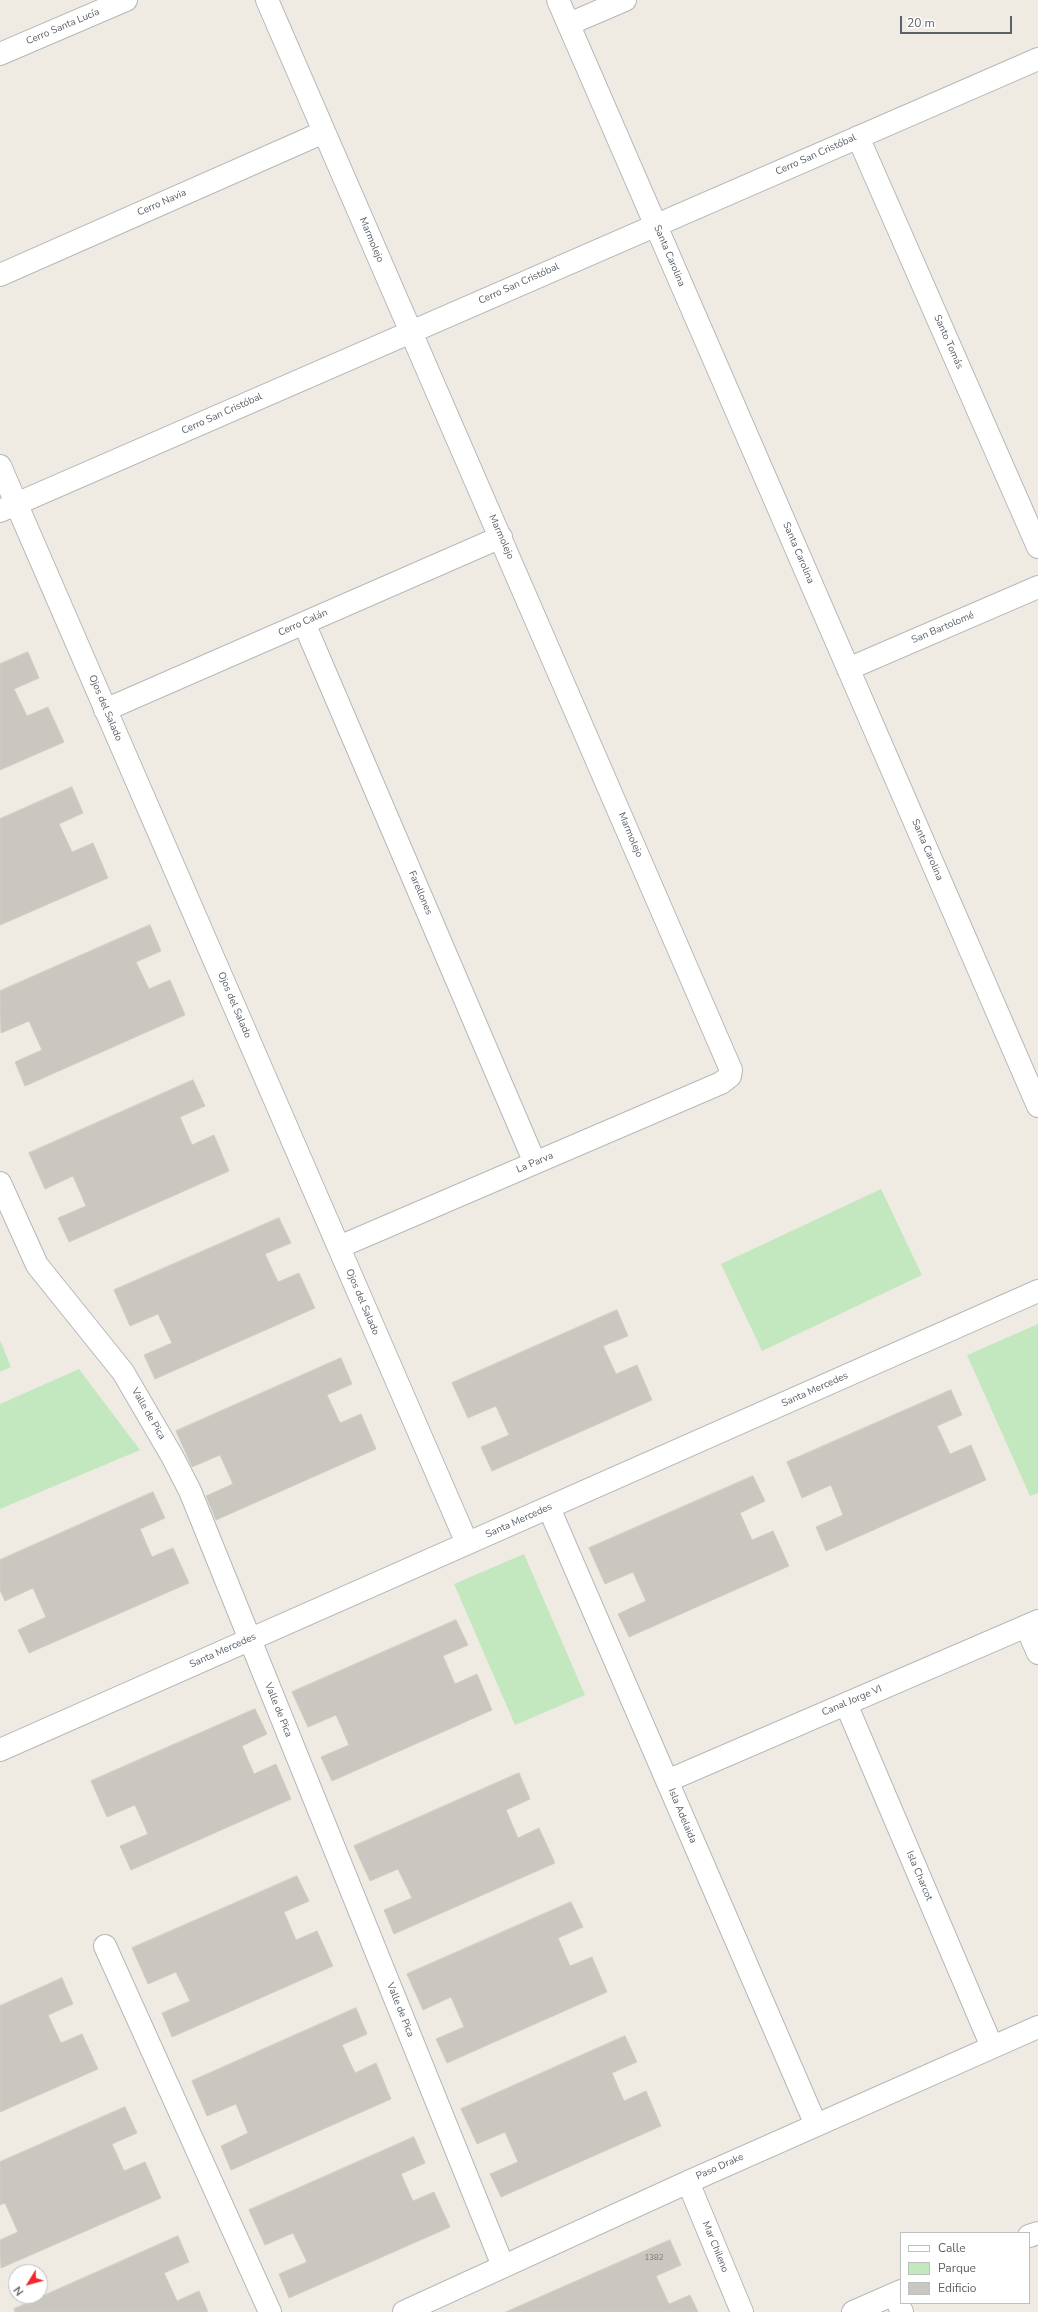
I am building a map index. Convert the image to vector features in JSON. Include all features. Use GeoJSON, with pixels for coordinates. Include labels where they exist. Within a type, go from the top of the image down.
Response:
{"type":"FeatureCollection","features":[{"type":"Feature","properties":{"kind":"street","name":"Cerro Santa Lucía"},"geometry":{"type":"LineString","coordinates":[[0,54],[126,0]]}},
{"type":"Feature","properties":{"kind":"street","name":"Marmolejo"},"geometry":{"type":"LineString","coordinates":[[267,0],[729,1064],[730,1076]]}},
{"type":"Feature","properties":{"kind":"street","name":"Santa Carolina"},"geometry":{"type":"LineString","coordinates":[[558,0],[1038,1106]]}},
{"type":"Feature","properties":{"kind":"street"},"geometry":{"type":"LineString","coordinates":[[569,24],[625,0]]}},
{"type":"Feature","properties":{"kind":"street","name":"Cerro San Cristóbal"},"geometry":{"type":"LineString","coordinates":[[8,507],[1038,60]]}},
{"type":"Feature","properties":{"kind":"street","name":"Cerro Navia"},"geometry":{"type":"LineString","coordinates":[[0,275],[324,132]]}},
{"type":"Feature","properties":{"kind":"street","name":"Santo Tomás"},"geometry":{"type":"LineString","coordinates":[[858,137],[1038,546]]}},
{"type":"Feature","properties":{"kind":"street","name":"Ojos del Salado"},"geometry":{"type":"LineString","coordinates":[[0,466],[8,507],[106,710],[467,1543]]}},
{"type":"Feature","properties":{"kind":"street","name":"Cerro Calán"},"geometry":{"type":"LineString","coordinates":[[106,710],[501,537]]}},
{"type":"Feature","properties":{"kind":"street","name":"San Bartolomé"},"geometry":{"type":"LineString","coordinates":[[848,669],[1038,587]]}},
{"type":"Feature","properties":{"kind":"street","name":"Farellones"},"geometry":{"type":"LineString","coordinates":[[304,623],[535,1163]]}},
{"type":"Feature","properties":{"kind":"street","name":"La Parva"},"geometry":{"type":"LineString","coordinates":[[338,1247],[721,1083],[730,1076]]}},
{"type":"Feature","properties":{"kind":"street","name":"Valle de Pica"},"geometry":{"type":"LineString","coordinates":[[0,1183],[37,1265],[123,1372],[172,1456],[190,1491],[503,2266]]}},
{"type":"Feature","properties":{"kind":"street","name":"Santa Mercedes"},"geometry":{"type":"LineString","coordinates":[[0,1750],[1038,1291]]}},
{"type":"Feature","properties":{"kind":"street","name":"Isla Adelaida"},"geometry":{"type":"LineString","coordinates":[[549,1508],[816,2125]]}},
{"type":"Feature","properties":{"kind":"street"},"geometry":{"type":"LineString","coordinates":[[1032,1624],[1038,1653]]}},
{"type":"Feature","properties":{"kind":"street","name":"Canal Jorge VI"},"geometry":{"type":"LineString","coordinates":[[667,1781],[1032,1624]]}},
{"type":"Feature","properties":{"kind":"street","name":"Isla Charcot"},"geometry":{"type":"LineString","coordinates":[[846,1704],[992,2047]]}},
{"type":"Feature","properties":{"kind":"street"},"geometry":{"type":"LineString","coordinates":[[105,1946],[270,2312]]}},
{"type":"Feature","properties":{"kind":"street","name":"Paso Drake"},"geometry":{"type":"LineString","coordinates":[[404,2312],[688,2182],[1038,2027]]}},
{"type":"Feature","properties":{"kind":"street","name":"Mar Chileno"},"geometry":{"type":"LineString","coordinates":[[688,2182],[742,2312]]}},
{"type":"Feature","properties":{"kind":"street"},"geometry":{"type":"LineString","coordinates":[[853,2312],[899,2299]]}},
{"type":"Feature","properties":{"kind":"green space"},"geometry":{"type":"Polygon","coordinates":[[[881,1189],[922,1275],[762,1351],[721,1264],[881,1189]]]}},
{"type":"Feature","properties":{"kind":"green space"},"geometry":{"type":"Polygon","coordinates":[[[1038,1324],[1038,1493],[1030,1496],[967,1355],[1038,1324]]]}},
{"type":"Feature","properties":{"kind":"green space"},"geometry":{"type":"Polygon","coordinates":[[[0,1340],[11,1367],[0,1372],[0,1340]]]}},
{"type":"Feature","properties":{"kind":"green space"},"geometry":{"type":"Polygon","coordinates":[[[79,1369],[140,1450],[0,1509],[0,1404],[79,1369]]]}},
{"type":"Feature","properties":{"kind":"green space"},"geometry":{"type":"Polygon","coordinates":[[[524,1554],[585,1695],[515,1725],[454,1584],[524,1554]]]}},
{"type":"Feature","properties":{"kind":"building"},"geometry":{"type":"Polygon","coordinates":[[[28,652],[39,678],[14,689],[27,716],[48,707],[64,742],[0,770],[0,664],[28,652]]]}},
{"type":"Feature","properties":{"kind":"building"},"geometry":{"type":"Polygon","coordinates":[[[72,787],[83,813],[59,824],[72,852],[93,843],[108,878],[0,925],[0,819],[72,787]]]}},
{"type":"Feature","properties":{"kind":"building"},"geometry":{"type":"Polygon","coordinates":[[[150,925],[161,951],[136,962],[149,989],[170,980],[185,1015],[25,1086],[15,1062],[42,1050],[29,1021],[1,1033],[0,991],[150,925]]]}},
{"type":"Feature","properties":{"kind":"building"},"geometry":{"type":"Polygon","coordinates":[[[193,1080],[205,1106],[180,1117],[192,1145],[214,1135],[229,1171],[69,1242],[58,1218],[86,1206],[73,1176],[45,1189],[29,1153],[193,1080]]]}},
{"type":"Feature","properties":{"kind":"building"},"geometry":{"type":"Polygon","coordinates":[[[279,1218],[291,1243],[265,1254],[278,1282],[299,1273],[315,1308],[155,1379],[144,1355],[172,1343],[158,1314],[130,1326],[114,1290],[279,1218]]]}},
{"type":"Feature","properties":{"kind":"building"},"geometry":{"type":"Polygon","coordinates":[[[617,1310],[628,1336],[603,1346],[616,1374],[637,1365],[652,1400],[492,1471],[481,1447],[509,1435],[496,1406],[468,1418],[452,1383],[617,1310]]]}},
{"type":"Feature","properties":{"kind":"building"},"geometry":{"type":"Polygon","coordinates":[[[341,1358],[352,1384],[327,1395],[340,1423],[361,1414],[376,1449],[216,1520],[206,1496],[233,1484],[220,1455],[192,1467],[176,1431],[341,1358]]]}},
{"type":"Feature","properties":{"kind":"building"},"geometry":{"type":"Polygon","coordinates":[[[951,1390],[962,1415],[937,1426],[950,1454],[971,1445],[986,1480],[826,1551],[816,1527],[843,1515],[831,1485],[802,1498],[787,1462],[951,1390]]]}},
{"type":"Feature","properties":{"kind":"building"},"geometry":{"type":"Polygon","coordinates":[[[753,1476],[765,1501],[740,1513],[752,1540],[773,1531],[789,1566],[629,1637],[618,1614],[646,1601],[633,1572],[605,1584],[589,1548],[753,1476]]]}},
{"type":"Feature","properties":{"kind":"building"},"geometry":{"type":"Polygon","coordinates":[[[153,1492],[165,1518],[140,1529],[152,1557],[173,1548],[189,1583],[29,1653],[18,1630],[46,1617],[33,1588],[5,1601],[0,1590],[0,1560],[153,1492]]]}},
{"type":"Feature","properties":{"kind":"building"},"geometry":{"type":"Polygon","coordinates":[[[456,1620],[468,1645],[443,1656],[455,1684],[477,1674],[492,1710],[332,1781],[321,1757],[349,1745],[336,1715],[308,1727],[292,1692],[456,1620]]]}},
{"type":"Feature","properties":{"kind":"building"},"geometry":{"type":"Polygon","coordinates":[[[255,1709],[267,1734],[242,1746],[254,1774],[276,1764],[291,1799],[131,1870],[120,1846],[148,1834],[135,1805],[107,1817],[91,1781],[255,1709]]]}},
{"type":"Feature","properties":{"kind":"building"},"geometry":{"type":"Polygon","coordinates":[[[519,1773],[530,1799],[506,1810],[518,1838],[539,1828],[555,1863],[394,1934],[384,1910],[412,1898],[398,1869],[370,1881],[354,1846],[519,1773]]]}},
{"type":"Feature","properties":{"kind":"building"},"geometry":{"type":"Polygon","coordinates":[[[297,1876],[309,1901],[284,1912],[296,1940],[317,1931],[333,1966],[172,2037],[162,2013],[190,2001],[176,1972],[148,1984],[132,1948],[297,1876]]]}},
{"type":"Feature","properties":{"kind":"building"},"geometry":{"type":"Polygon","coordinates":[[[571,1902],[583,1927],[558,1938],[570,1966],[592,1957],[607,1992],[447,2063],[436,2039],[464,2027],[451,1997],[423,2010],[407,1974],[571,1902]]]}},
{"type":"Feature","properties":{"kind":"building"},"geometry":{"type":"Polygon","coordinates":[[[62,1978],[73,2004],[48,2015],[61,2043],[82,2034],[98,2069],[0,2112],[0,2006],[62,1978]]]}},
{"type":"Feature","properties":{"kind":"building"},"geometry":{"type":"Polygon","coordinates":[[[356,2008],[367,2034],[342,2045],[355,2073],[376,2063],[391,2099],[231,2170],[221,2146],[248,2133],[236,2104],[207,2116],[192,2081],[356,2008]]]}},
{"type":"Feature","properties":{"kind":"building"},"geometry":{"type":"Polygon","coordinates":[[[625,2036],[637,2062],[612,2073],[624,2101],[646,2091],[661,2126],[501,2197],[490,2174],[518,2162],[505,2132],[477,2144],[461,2109],[625,2036]]]}},
{"type":"Feature","properties":{"kind":"building"},"geometry":{"type":"Polygon","coordinates":[[[125,2107],[137,2133],[112,2144],[124,2171],[145,2162],[161,2198],[1,2268],[0,2240],[18,2232],[5,2203],[0,2205],[0,2162],[125,2107]]]}},
{"type":"Feature","properties":{"kind":"building"},"geometry":{"type":"Polygon","coordinates":[[[414,2137],[425,2163],[401,2174],[413,2201],[434,2192],[450,2227],[289,2298],[279,2274],[307,2262],[293,2233],[265,2245],[249,2210],[414,2137]]]}},
{"type":"Feature","properties":{"kind":"building"},"geometry":{"type":"Polygon","coordinates":[[[178,2236],[189,2262],[164,2273],[177,2301],[199,2291],[208,2312],[15,2312],[14,2309],[25,2304],[48,2304],[48,2294],[178,2236]]]}},
{"type":"Feature","properties":{"kind":"building"},"geometry":{"type":"Polygon","coordinates":[[[670,2240],[681,2265],[656,2276],[669,2304],[690,2295],[698,2312],[506,2312],[670,2240]]]}}]}
